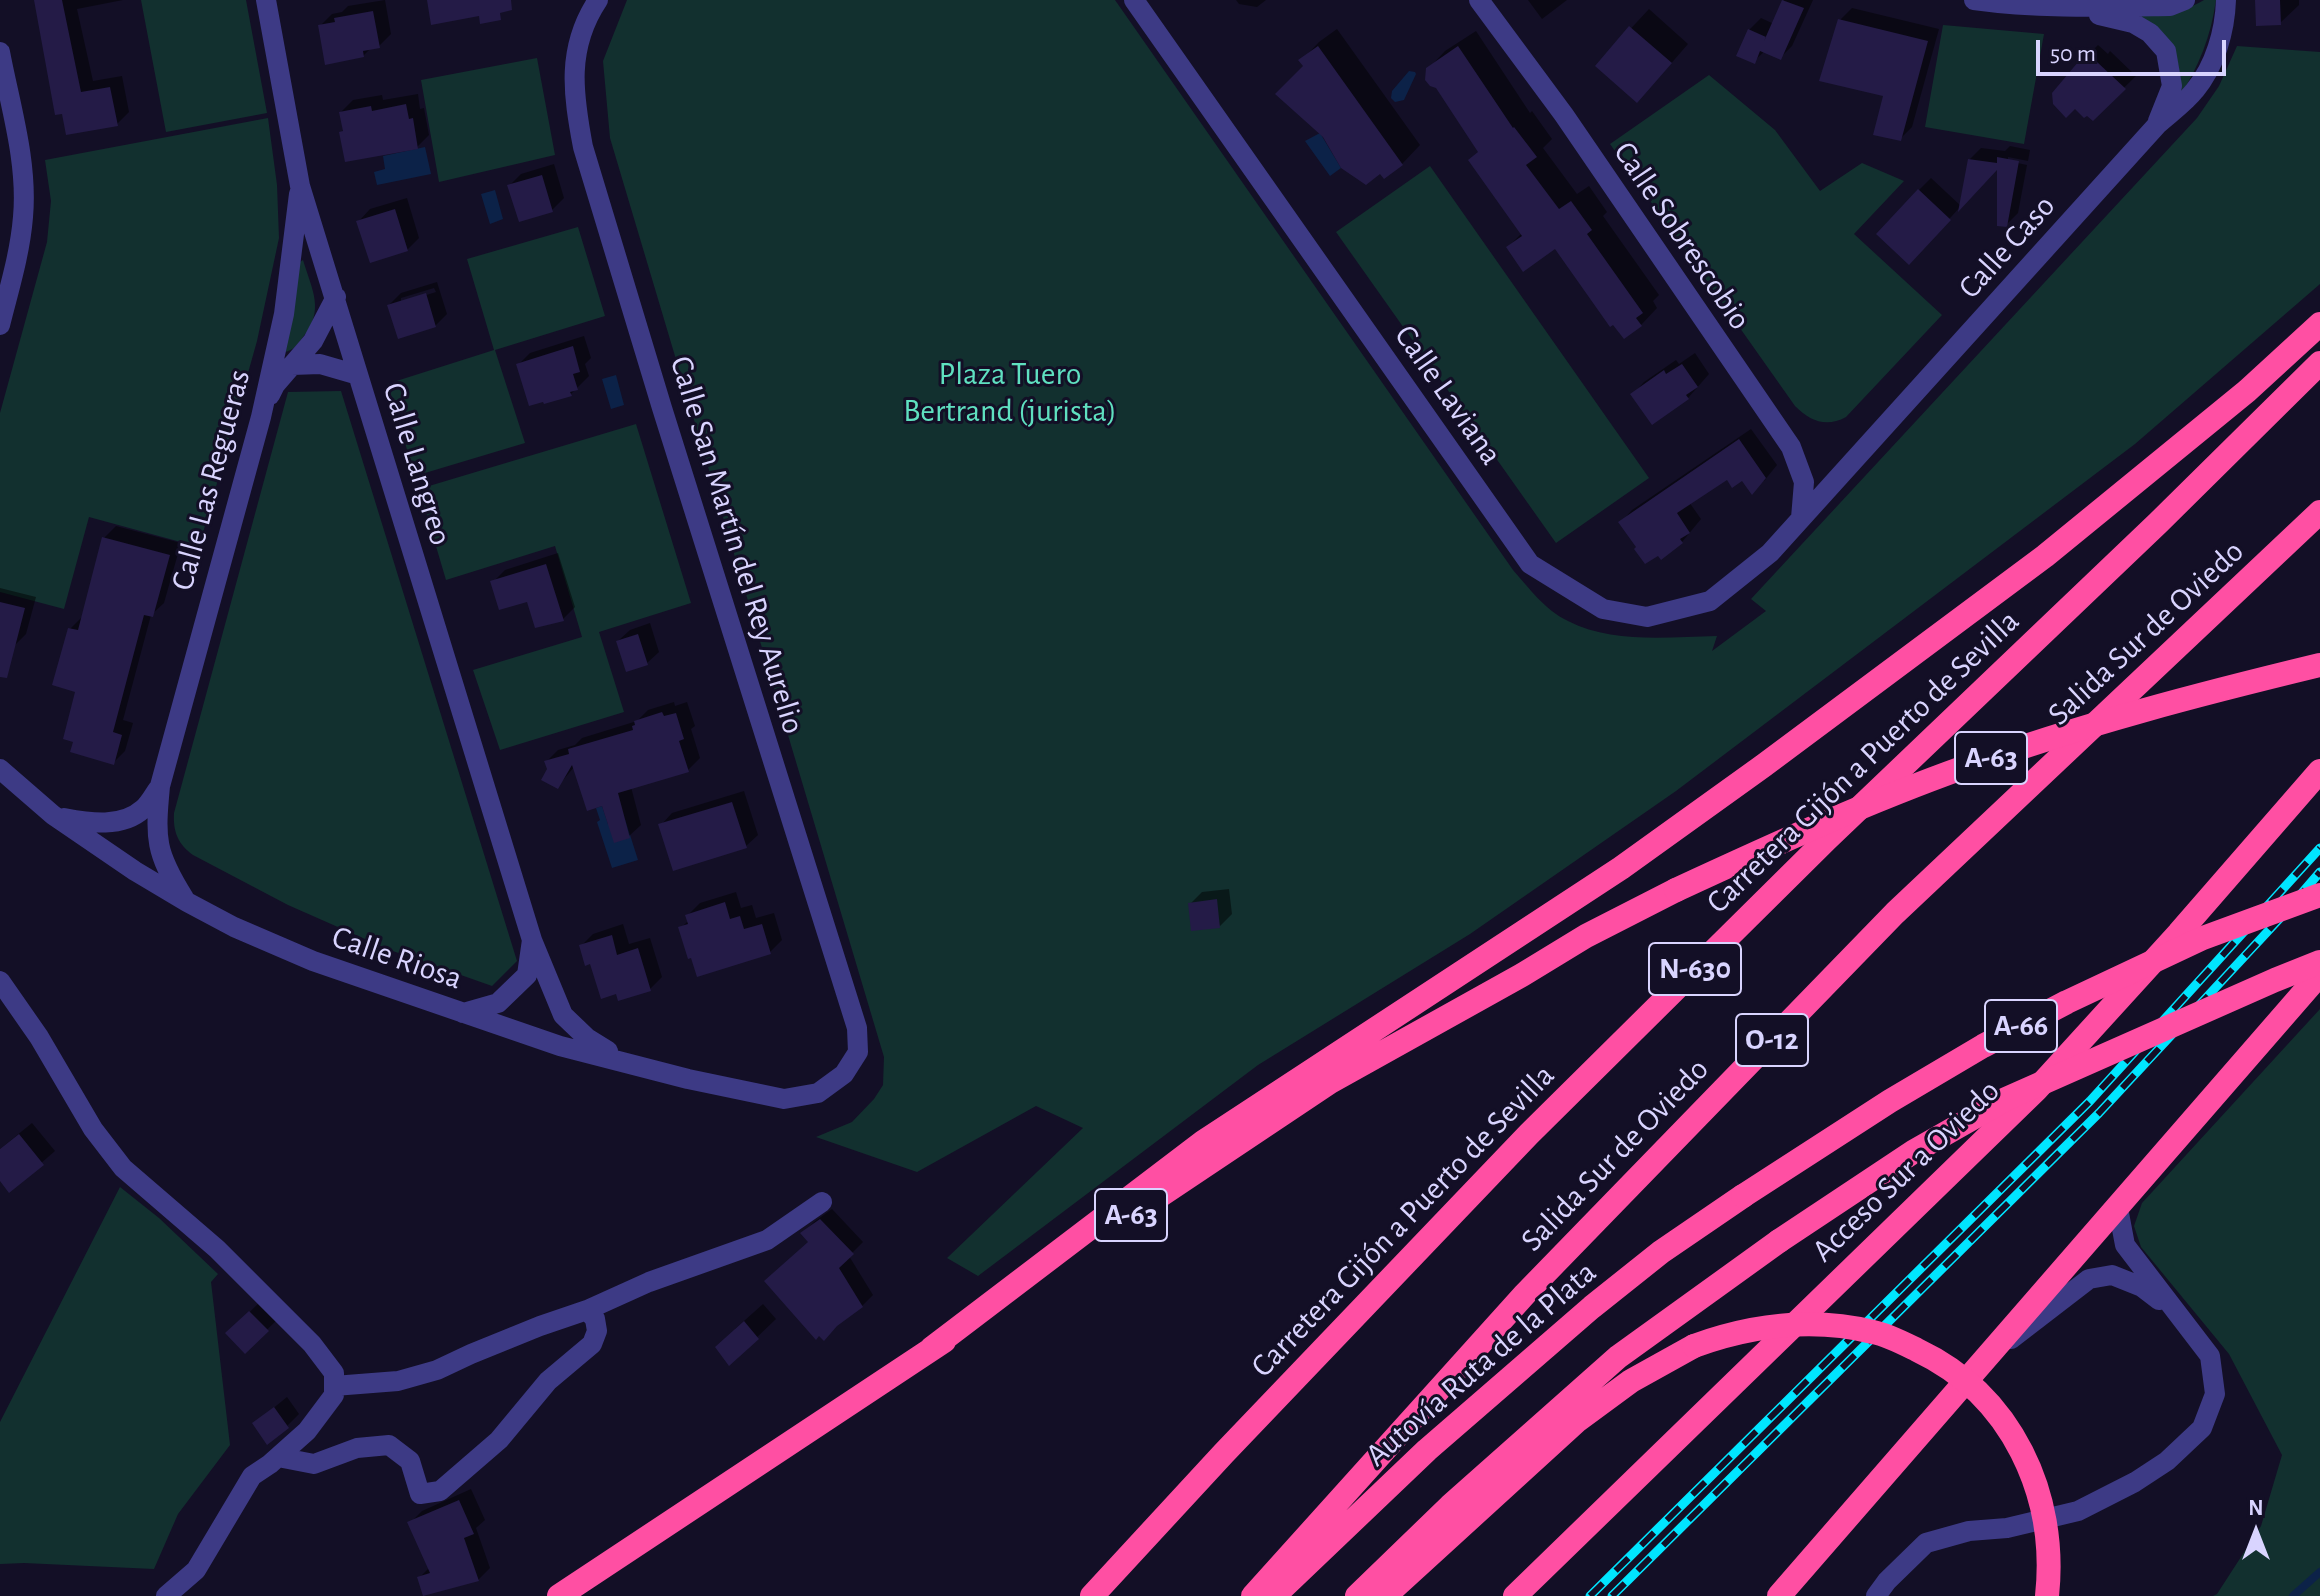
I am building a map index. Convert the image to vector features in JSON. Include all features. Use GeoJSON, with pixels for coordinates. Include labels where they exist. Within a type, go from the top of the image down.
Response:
{"type":"FeatureCollection","features":[{"type":"Feature","properties":{"kind":"highway"},"geometry":{"type":"LineString","coordinates":[[932,1348],[1203,1142],[1621,868],[1775,757],[2045,556],[2247,391],[2320,324]]}},
{"type":"Feature","properties":{"kind":"highway","name":"Carretera Gijón a Puerto de Sevilla"},"geometry":{"type":"LineString","coordinates":[[1092,1596],[1529,1134],[1827,839],[2158,523],[2320,363]]}},
{"type":"Feature","properties":{"kind":"highway","name":"Salida Sur de Oviedo"},"geometry":{"type":"LineString","coordinates":[[1253,1596],[1525,1294],[1895,913],[2320,512]]}},
{"type":"Feature","properties":{"kind":"highway","name":"A-63"},"geometry":{"type":"LineString","coordinates":[[559,1596],[1330,1082],[1586,936],[1780,841],[1964,767],[2206,692],[2320,665]]}},
{"type":"Feature","properties":{"kind":"highway","name":"Acceso Sur a Oviedo"},"geometry":{"type":"LineString","coordinates":[[1515,1596],[2036,1090],[2179,933],[2320,771]]}},
{"type":"Feature","properties":{"kind":"highway","name":"Autovía Ruta de la Plata"},"geometry":{"type":"LineString","coordinates":[[1274,1596],[1427,1450],[1592,1307],[1661,1252],[1743,1196],[1890,1101],[1983,1046],[2067,1002],[2203,938],[2320,895]]}},
{"type":"Feature","properties":{"kind":"highway","name":"A-66"},"geometry":{"type":"LineString","coordinates":[[1357,1596],[1450,1506],[1618,1357],[1779,1241],[1913,1152],[2006,1099],[2320,962]]}},
{"type":"Feature","properties":{"kind":"highway"},"geometry":{"type":"LineString","coordinates":[[1779,1596],[2320,974]]}},
{"type":"Feature","properties":{"kind":"highway"},"geometry":{"type":"LineString","coordinates":[[1385,1596],[1578,1420],[1631,1381],[1694,1346],[1724,1335],[1782,1325],[1817,1324],[1876,1332],[1932,1357],[1980,1393],[2001,1416],[2033,1473],[2046,1527],[2049,1567],[2047,1596]]}},
{"type":"Feature","properties":{"kind":"street","name":"Calle Langreo"},"geometry":{"type":"LineString","coordinates":[[266,0],[300,186],[532,940],[563,1015],[587,1038],[628,1064]]}},
{"type":"Feature","properties":{"kind":"street","name":"Calle San Martín del Rey Aurelio"},"geometry":{"type":"LineString","coordinates":[[598,0],[582,32],[574,67],[583,147],[857,1028],[858,1052],[844,1074],[818,1093]]}},
{"type":"Feature","properties":{"kind":"street","name":"Calle Laviana"},"geometry":{"type":"LineString","coordinates":[[1134,0],[1530,564],[1603,609],[1647,617],[1710,601],[1770,553],[1801,518]]}},
{"type":"Feature","properties":{"kind":"street","name":"Calle Sobrescobio"},"geometry":{"type":"LineString","coordinates":[[1479,0],[1564,115],[1791,447],[1804,482],[1801,518]]}},
{"type":"Feature","properties":{"kind":"street"},"geometry":{"type":"LineString","coordinates":[[1974,0],[2010,5],[2072,7],[2170,6],[2185,0]]}},
{"type":"Feature","properties":{"kind":"street","name":"Calle Caso"},"geometry":{"type":"LineString","coordinates":[[1801,518],[2157,125],[2195,91],[2211,65],[2226,0]]}},
{"type":"Feature","properties":{"kind":"street"},"geometry":{"type":"LineString","coordinates":[[2072,7],[2133,23],[2150,33],[2166,51],[2172,86],[2157,125]]}},
{"type":"Feature","properties":{"kind":"street"},"geometry":{"type":"LineString","coordinates":[[0,52],[22,164],[24,215],[16,265],[0,325]]}},
{"type":"Feature","properties":{"kind":"street","name":"Calle Las Regueras"},"geometry":{"type":"LineString","coordinates":[[187,902],[167,872],[158,847],[160,786],[261,417],[284,314],[300,186]]}},
{"type":"Feature","properties":{"kind":"street"},"geometry":{"type":"LineString","coordinates":[[261,417],[275,385],[313,341],[336,297]]}},
{"type":"Feature","properties":{"kind":"street"},"geometry":{"type":"LineString","coordinates":[[292,365],[320,364],[358,375]]}},
{"type":"Feature","properties":{"kind":"street","name":"Calle Riosa"},"geometry":{"type":"LineString","coordinates":[[0,769],[53,815],[135,871],[234,927],[313,961],[560,1046],[628,1064],[784,1099],[818,1093]]}},
{"type":"Feature","properties":{"kind":"street","name":"Calle Las Regueras"},"geometry":{"type":"LineString","coordinates":[[53,815],[90,823],[129,819],[145,808],[160,786]]}},
{"type":"Feature","properties":{"kind":"street"},"geometry":{"type":"LineString","coordinates":[[463,1013],[498,1003],[527,975],[532,940]]}},
{"type":"Feature","properties":{"kind":"street"},"geometry":{"type":"LineString","coordinates":[[0,981],[39,1037],[93,1129],[123,1168],[217,1249],[312,1344],[334,1373],[334,1395],[307,1431],[252,1476],[196,1570],[166,1596]]}},
{"type":"Feature","properties":{"kind":"street"},"geometry":{"type":"LineString","coordinates":[[334,1386],[398,1381],[437,1370],[692,1266],[767,1240],[822,1202]]}},
{"type":"Feature","properties":{"kind":"street"},"geometry":{"type":"LineString","coordinates":[[1876,1596],[1926,1543],[1969,1531],[2007,1528],[2078,1511],[2135,1482],[2167,1461],[2202,1428],[2215,1394],[2210,1356],[2125,1245],[2118,1208]]}},
{"type":"Feature","properties":{"kind":"street"},"geometry":{"type":"LineString","coordinates":[[1983,1361],[2089,1279],[2112,1275],[2142,1287],[2183,1319]]}},
{"type":"Feature","properties":{"kind":"street"},"geometry":{"type":"LineString","coordinates":[[278,1457],[314,1464],[357,1448],[389,1445],[410,1461],[420,1494],[440,1491],[499,1440],[548,1381],[592,1344],[597,1331],[595,1319],[587,1310]]}},
{"type":"Feature","properties":{"kind":"green space"},"geometry":{"type":"Polygon","coordinates":[[[141,0],[246,0],[267,113],[166,132],[141,0]]]}},
{"type":"Feature","properties":{"kind":"green space","name":"Plaza Tuero Bertrand (jurista)"},"geometry":{"type":"Polygon","coordinates":[[[627,0],[1115,0],[1513,570],[1552,611],[1568,621],[1603,633],[1641,638],[1717,636],[1712,651],[1766,611],[1751,599],[2197,118],[2219,86],[2237,46],[2320,52],[2320,284],[2135,444],[1676,791],[1470,934],[1258,1065],[978,1276],[947,1258],[1083,1128],[1036,1106],[917,1172],[816,1137],[852,1122],[874,1099],[883,1085],[884,1057],[610,138],[603,61],[627,0]]]}},
{"type":"Feature","properties":{"kind":"green space"},"geometry":{"type":"Polygon","coordinates":[[[2204,0],[2216,0],[2211,26],[2198,63],[2179,97],[2179,70],[2173,48],[2159,30],[2137,14],[2180,10],[2204,0]]]}},
{"type":"Feature","properties":{"kind":"green space"},"geometry":{"type":"Polygon","coordinates":[[[1943,25],[2044,34],[2024,144],[1925,127],[1943,25]]]}},
{"type":"Feature","properties":{"kind":"green space"},"geometry":{"type":"Polygon","coordinates":[[[537,58],[555,155],[439,182],[421,80],[537,58]]]}},
{"type":"Feature","properties":{"kind":"green space"},"geometry":{"type":"Polygon","coordinates":[[[1709,75],[1775,130],[1820,191],[1862,163],[1904,181],[1854,234],[1942,315],[1846,417],[1839,420],[1819,421],[1806,416],[1795,406],[1610,144],[1709,75]]]}},
{"type":"Feature","properties":{"kind":"green space"},"geometry":{"type":"Polygon","coordinates":[[[268,118],[277,185],[279,238],[257,341],[199,547],[89,517],[64,609],[0,592],[0,413],[47,242],[51,201],[45,160],[268,118]]]}},
{"type":"Feature","properties":{"kind":"green space"},"geometry":{"type":"Polygon","coordinates":[[[1430,166],[1649,478],[1556,543],[1336,232],[1430,166]]]}},
{"type":"Feature","properties":{"kind":"green space"},"geometry":{"type":"Polygon","coordinates":[[[578,227],[605,316],[495,350],[525,443],[415,476],[387,384],[494,350],[467,259],[578,227]]]}},
{"type":"Feature","properties":{"kind":"green space"},"geometry":{"type":"Polygon","coordinates":[[[303,260],[315,300],[314,318],[297,345],[284,352],[300,262],[303,260]]]}},
{"type":"Feature","properties":{"kind":"green space"},"geometry":{"type":"Polygon","coordinates":[[[341,391],[517,961],[492,986],[390,950],[288,905],[193,855],[180,842],[174,826],[174,813],[288,392],[341,391]]]}},
{"type":"Feature","properties":{"kind":"green space"},"geometry":{"type":"Polygon","coordinates":[[[636,424],[691,603],[599,632],[624,712],[500,750],[473,670],[582,637],[555,546],[446,580],[419,489],[636,424]]]}},
{"type":"Feature","properties":{"kind":"green space"},"geometry":{"type":"Polygon","coordinates":[[[2320,1009],[2320,1596],[2213,1596],[2261,1526],[2282,1455],[2229,1354],[2141,1247],[2134,1226],[2142,1203],[2320,1009]]]}},
{"type":"Feature","properties":{"kind":"green space"},"geometry":{"type":"Polygon","coordinates":[[[120,1187],[159,1218],[218,1274],[211,1282],[230,1445],[178,1514],[154,1569],[0,1564],[0,1422],[120,1187]]]}},
{"type":"Feature","properties":{"kind":"water"},"geometry":{"type":"Polygon","coordinates":[[[1409,71],[1416,74],[1404,100],[1395,102],[1391,98],[1392,91],[1409,71]]]}},
{"type":"Feature","properties":{"kind":"water"},"geometry":{"type":"Polygon","coordinates":[[[1320,133],[1341,168],[1330,176],[1305,141],[1320,133]]]}},
{"type":"Feature","properties":{"kind":"water"},"geometry":{"type":"Polygon","coordinates":[[[425,147],[431,174],[377,185],[374,172],[385,169],[383,156],[425,147]]]}},
{"type":"Feature","properties":{"kind":"water"},"geometry":{"type":"Polygon","coordinates":[[[495,190],[503,219],[490,224],[481,194],[495,190]]]}},
{"type":"Feature","properties":{"kind":"water"},"geometry":{"type":"Polygon","coordinates":[[[616,375],[624,405],[611,409],[602,379],[616,375]]]}},
{"type":"Feature","properties":{"kind":"water"},"geometry":{"type":"Polygon","coordinates":[[[602,806],[608,824],[625,819],[638,860],[612,868],[597,822],[600,820],[596,808],[602,806]]]}},
{"type":"Feature","properties":{"kind":"building"},"geometry":{"type":"Polygon","coordinates":[[[34,0],[62,0],[81,92],[110,87],[118,126],[66,135],[62,114],[55,115],[34,0]]]}},
{"type":"Feature","properties":{"kind":"building"},"geometry":{"type":"Polygon","coordinates":[[[427,0],[511,0],[512,10],[500,13],[501,20],[480,24],[479,16],[431,25],[427,0]]]}},
{"type":"Feature","properties":{"kind":"building"},"geometry":{"type":"Polygon","coordinates":[[[1782,0],[1804,8],[1781,60],[1760,51],[1755,64],[1736,56],[1748,29],[1766,37],[1782,0]]]}},
{"type":"Feature","properties":{"kind":"building"},"geometry":{"type":"Polygon","coordinates":[[[2255,0],[2280,0],[2281,25],[2256,26],[2255,0]]]}},
{"type":"Feature","properties":{"kind":"building"},"geometry":{"type":"Polygon","coordinates":[[[373,11],[380,48],[363,51],[364,57],[325,65],[318,25],[335,22],[334,18],[373,11]]]}},
{"type":"Feature","properties":{"kind":"building"},"geometry":{"type":"Polygon","coordinates":[[[1838,19],[1928,41],[1901,141],[1873,135],[1883,96],[1819,81],[1838,19]]]}},
{"type":"Feature","properties":{"kind":"building"},"geometry":{"type":"Polygon","coordinates":[[[1629,26],[1672,63],[1637,103],[1595,66],[1629,26]]]}},
{"type":"Feature","properties":{"kind":"building"},"geometry":{"type":"Polygon","coordinates":[[[1318,46],[1403,165],[1384,179],[1380,174],[1366,185],[1341,168],[1323,137],[1275,94],[1303,66],[1298,60],[1318,46]]]}},
{"type":"Feature","properties":{"kind":"building"},"geometry":{"type":"Polygon","coordinates":[[[1458,46],[1513,128],[1537,157],[1526,165],[1559,209],[1571,201],[1592,230],[1587,234],[1643,313],[1636,318],[1642,326],[1624,339],[1613,325],[1610,327],[1555,249],[1523,272],[1506,247],[1522,236],[1468,160],[1478,152],[1436,88],[1425,80],[1426,68],[1458,46]]]}},
{"type":"Feature","properties":{"kind":"building"},"geometry":{"type":"Polygon","coordinates":[[[2084,55],[2095,64],[2097,62],[2126,89],[2093,121],[2087,116],[2084,118],[2075,109],[2066,118],[2053,104],[2052,93],[2084,55]]]}},
{"type":"Feature","properties":{"kind":"building"},"geometry":{"type":"Polygon","coordinates":[[[406,104],[409,119],[413,118],[418,149],[345,162],[339,112],[371,106],[372,111],[406,104]]]}},
{"type":"Feature","properties":{"kind":"building"},"geometry":{"type":"Polygon","coordinates":[[[1997,157],[2019,161],[2007,227],[1997,226],[1997,170],[1958,212],[1968,159],[1997,163],[1997,157]]]}},
{"type":"Feature","properties":{"kind":"building"},"geometry":{"type":"Polygon","coordinates":[[[542,175],[553,212],[519,222],[507,185],[542,175]]]}},
{"type":"Feature","properties":{"kind":"building"},"geometry":{"type":"Polygon","coordinates":[[[1918,189],[1951,220],[1909,265],[1876,234],[1918,189]]]}},
{"type":"Feature","properties":{"kind":"building"},"geometry":{"type":"Polygon","coordinates":[[[395,209],[408,251],[370,263],[356,221],[395,209]]]}},
{"type":"Feature","properties":{"kind":"building"},"geometry":{"type":"Polygon","coordinates":[[[426,293],[436,327],[398,339],[387,305],[426,293]]]}},
{"type":"Feature","properties":{"kind":"building"},"geometry":{"type":"Polygon","coordinates":[[[573,346],[580,372],[573,374],[578,390],[570,392],[572,396],[529,406],[516,364],[573,346]]]}},
{"type":"Feature","properties":{"kind":"building"},"geometry":{"type":"Polygon","coordinates":[[[1682,364],[1698,387],[1686,395],[1689,399],[1652,425],[1630,394],[1664,370],[1666,374],[1682,364]]]}},
{"type":"Feature","properties":{"kind":"building"},"geometry":{"type":"Polygon","coordinates":[[[1739,439],[1766,478],[1752,495],[1742,481],[1732,488],[1727,480],[1677,513],[1690,533],[1680,539],[1683,543],[1661,560],[1658,556],[1645,564],[1618,522],[1739,439]]]}},
{"type":"Feature","properties":{"kind":"building"},"geometry":{"type":"Polygon","coordinates":[[[102,537],[170,555],[153,617],[144,615],[113,732],[122,735],[114,765],[70,752],[73,742],[63,739],[75,692],[52,685],[68,628],[78,630],[102,537]]]}},
{"type":"Feature","properties":{"kind":"building"},"geometry":{"type":"Polygon","coordinates":[[[546,564],[564,621],[535,628],[527,602],[499,610],[490,581],[546,564]]]}},
{"type":"Feature","properties":{"kind":"building"},"geometry":{"type":"Polygon","coordinates":[[[0,602],[25,608],[7,678],[0,677],[0,602]]]}},
{"type":"Feature","properties":{"kind":"building"},"geometry":{"type":"Polygon","coordinates":[[[638,634],[648,665],[626,672],[616,641],[638,634]]]}},
{"type":"Feature","properties":{"kind":"building"},"geometry":{"type":"Polygon","coordinates":[[[662,712],[664,716],[676,713],[684,739],[679,741],[689,772],[618,793],[630,838],[614,843],[602,806],[587,811],[572,765],[558,789],[541,780],[547,769],[544,761],[569,754],[568,749],[633,730],[634,721],[662,712]]]}},
{"type":"Feature","properties":{"kind":"building"},"geometry":{"type":"Polygon","coordinates":[[[732,802],[747,848],[673,871],[658,824],[732,802]]]}},
{"type":"Feature","properties":{"kind":"building"},"geometry":{"type":"Polygon","coordinates":[[[1217,899],[1220,928],[1191,931],[1188,903],[1217,899]]]}},
{"type":"Feature","properties":{"kind":"building"},"geometry":{"type":"Polygon","coordinates":[[[725,902],[730,919],[740,916],[744,929],[762,924],[771,954],[697,977],[678,927],[688,924],[685,915],[725,902]]]}},
{"type":"Feature","properties":{"kind":"building"},"geometry":{"type":"Polygon","coordinates":[[[612,935],[617,955],[638,948],[651,991],[618,1001],[616,994],[601,999],[590,964],[585,966],[579,945],[612,935]]]}},
{"type":"Feature","properties":{"kind":"building"},"geometry":{"type":"Polygon","coordinates":[[[19,1134],[44,1165],[9,1193],[0,1181],[0,1149],[19,1134]]]}},
{"type":"Feature","properties":{"kind":"building"},"geometry":{"type":"Polygon","coordinates":[[[820,1219],[854,1254],[839,1268],[863,1307],[837,1326],[824,1341],[819,1336],[816,1340],[764,1281],[808,1242],[800,1233],[820,1219]]]}},
{"type":"Feature","properties":{"kind":"building"},"geometry":{"type":"Polygon","coordinates":[[[249,1311],[269,1331],[245,1354],[225,1333],[249,1311]]]}},
{"type":"Feature","properties":{"kind":"building"},"geometry":{"type":"Polygon","coordinates":[[[744,1321],[759,1339],[729,1366],[715,1347],[744,1321]]]}},
{"type":"Feature","properties":{"kind":"building"},"geometry":{"type":"Polygon","coordinates":[[[274,1407],[289,1428],[267,1445],[252,1423],[274,1407]]]}},
{"type":"Feature","properties":{"kind":"building"},"geometry":{"type":"Polygon","coordinates":[[[459,1500],[474,1534],[464,1538],[479,1581],[423,1596],[417,1577],[430,1573],[407,1522],[459,1500]]]}},
{"type":"Feature","properties":{"kind":"waterway"},"geometry":{"type":"LineString","coordinates":[[2293,1596],[2320,1572]]}},
{"type":"Feature","properties":{"kind":"railway"},"geometry":{"type":"LineString","coordinates":[[1590,1596],[2090,1101],[2320,848]]}},
{"type":"Feature","properties":{"kind":"railway"},"geometry":{"type":"LineString","coordinates":[[1612,1596],[2099,1113],[2320,872]]}}]}
